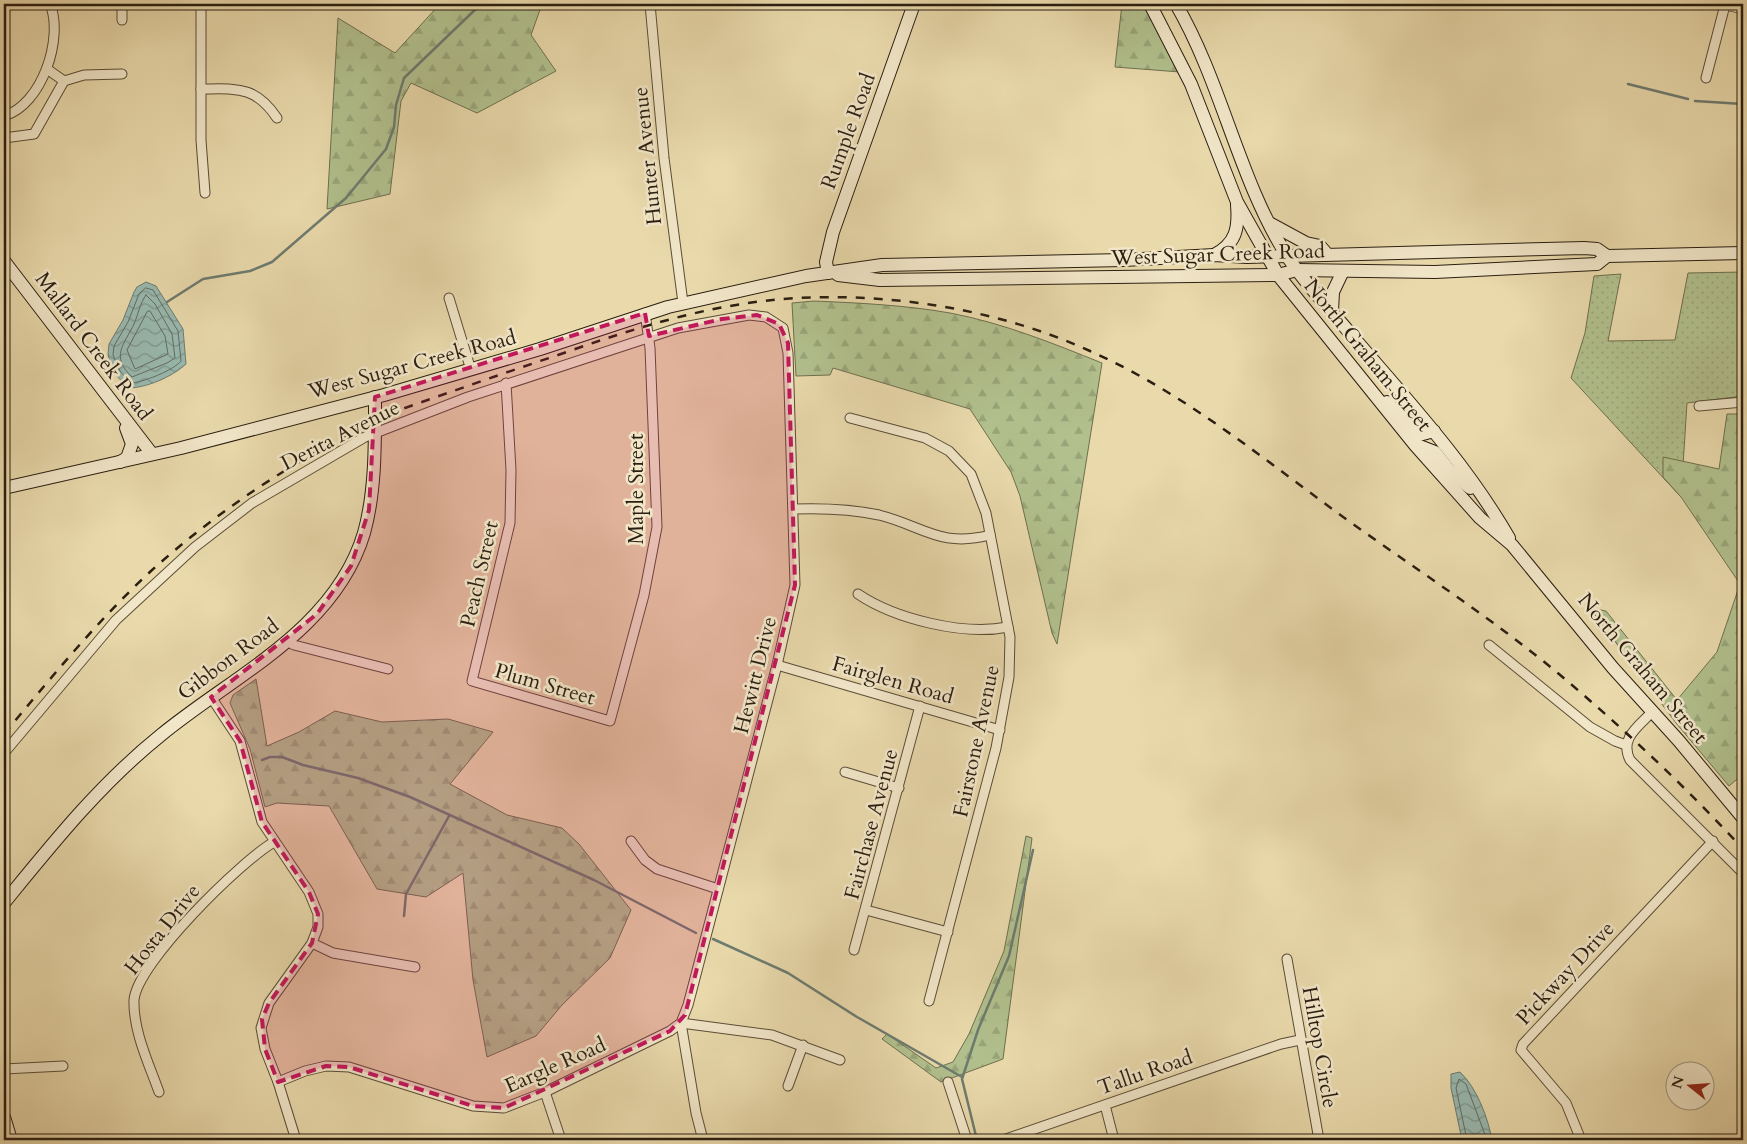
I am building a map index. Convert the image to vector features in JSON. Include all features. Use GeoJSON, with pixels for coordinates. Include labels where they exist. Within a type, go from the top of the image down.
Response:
{"type":"FeatureCollection","features":[{"type":"Feature","properties":{"kind":"main road","name":"Rumple Road"},"geometry":{"type":"LineString","coordinates":[[828,274],[826,262],[833,232],[914,4]]}},
{"type":"Feature","properties":{"kind":"main road","name":"North Graham Street"},"geometry":{"type":"LineString","coordinates":[[1150,4],[1192,84],[1237,202],[1278,275],[1415,445],[1480,518],[1512,545]]}},
{"type":"Feature","properties":{"kind":"main road"},"geometry":{"type":"LineString","coordinates":[[1164,4],[1174,4]]}},
{"type":"Feature","properties":{"kind":"main road","name":"North Graham Street"},"geometry":{"type":"LineString","coordinates":[[1174,4],[1205,63],[1244,167],[1269,223],[1287,255],[1434,431],[1486,501],[1512,545],[1613,668],[1653,711],[1743,818]]}},
{"type":"Feature","properties":{"kind":"main road"},"geometry":{"type":"LineString","coordinates":[[1214,255],[1229,245],[1236,233],[1237,202]]}},
{"type":"Feature","properties":{"kind":"main road"},"geometry":{"type":"LineString","coordinates":[[1269,223],[1306,243],[1320,246],[1327,254]]}},
{"type":"Feature","properties":{"kind":"main road","name":"West Sugar Creek Road"},"geometry":{"type":"LineString","coordinates":[[4,488],[120,462],[375,397],[471,370],[683,303],[806,276],[882,265],[1124,260],[1214,255],[1267,257],[1584,248],[1598,249],[1607,256]]}},
{"type":"Feature","properties":{"kind":"main road"},"geometry":{"type":"LineString","coordinates":[[1528,266],[1542,261],[1575,257],[1584,248]]}},
{"type":"Feature","properties":{"kind":"main road","name":"West Sugar Creek Road"},"geometry":{"type":"LineString","coordinates":[[828,274],[880,280],[1278,275],[1298,270],[1436,272],[1597,264],[1607,256],[1743,253]]}},
{"type":"Feature","properties":{"kind":"main road","name":"Mallard Creek Road"},"geometry":{"type":"LineString","coordinates":[[4,261],[152,454]]}},
{"type":"Feature","properties":{"kind":"main road"},"geometry":{"type":"LineString","coordinates":[[981,278],[986,269],[1016,266],[1028,262]]}},
{"type":"Feature","properties":{"kind":"main road"},"geometry":{"type":"LineString","coordinates":[[1332,311],[1333,292],[1344,271]]}},
{"type":"Feature","properties":{"kind":"main road"},"geometry":{"type":"LineString","coordinates":[[84,367],[84,376],[128,431],[132,439],[131,451],[127,458],[120,462]]}},
{"type":"Feature","properties":{"kind":"main road"},"geometry":{"type":"LineString","coordinates":[[1369,387],[1400,413],[1419,435],[1434,431]]}},
{"type":"Feature","properties":{"kind":"main road","name":"Gibbon Road"},"geometry":{"type":"LineString","coordinates":[[4,903],[76,815],[106,783],[161,734],[287,641],[318,614],[332,596],[358,551],[369,510],[375,397]]}},
{"type":"Feature","properties":{"kind":"main road"},"geometry":{"type":"LineString","coordinates":[[1415,445],[1435,452],[1449,470],[1486,501]]}},
{"type":"Feature","properties":{"kind":"main road"},"geometry":{"type":"LineString","coordinates":[[4,1117],[11,1140]]}},
{"type":"Feature","properties":{"kind":"street"},"geometry":{"type":"LineString","coordinates":[[4,116],[24,104],[47,69],[55,33],[54,15],[50,4]]}},
{"type":"Feature","properties":{"kind":"street"},"geometry":{"type":"LineString","coordinates":[[122,4],[122,20]]}},
{"type":"Feature","properties":{"kind":"street"},"geometry":{"type":"LineString","coordinates":[[201,4],[201,140],[205,193]]}},
{"type":"Feature","properties":{"kind":"street","name":"Hunter Avenue"},"geometry":{"type":"LineString","coordinates":[[650,4],[664,158],[683,303]]}},
{"type":"Feature","properties":{"kind":"street"},"geometry":{"type":"LineString","coordinates":[[1706,78],[1723,4],[1743,9]]}},
{"type":"Feature","properties":{"kind":"street"},"geometry":{"type":"LineString","coordinates":[[47,69],[64,82]]}},
{"type":"Feature","properties":{"kind":"street"},"geometry":{"type":"LineString","coordinates":[[4,138],[28,137],[34,134],[64,82],[84,75],[122,74]]}},
{"type":"Feature","properties":{"kind":"street"},"geometry":{"type":"LineString","coordinates":[[201,89],[246,90],[262,99],[277,118]]}},
{"type":"Feature","properties":{"kind":"street"},"geometry":{"type":"LineString","coordinates":[[448,298],[471,370]]}},
{"type":"Feature","properties":{"kind":"street","name":"Maple Street"},"geometry":{"type":"LineString","coordinates":[[610,721],[644,595],[657,527],[650,336],[645,314]]}},
{"type":"Feature","properties":{"kind":"street","name":"Derita Avenue"},"geometry":{"type":"LineString","coordinates":[[4,753],[116,620],[195,547],[252,503],[374,432],[506,384],[650,336],[710,321],[749,315],[766,317],[783,328]]}},
{"type":"Feature","properties":{"kind":"street","name":"Hewitt Drive"},"geometry":{"type":"LineString","coordinates":[[681,1022],[688,1005],[777,665],[795,585],[788,353],[783,328]]}},
{"type":"Feature","properties":{"kind":"street","name":"Peach Street"},"geometry":{"type":"LineString","coordinates":[[472,681],[510,523],[511,470],[506,384]]}},
{"type":"Feature","properties":{"kind":"street"},"geometry":{"type":"LineString","coordinates":[[1699,406],[1743,402]]}},
{"type":"Feature","properties":{"kind":"street","name":"Fairstone Avenue"},"geometry":{"type":"LineString","coordinates":[[850,418],[918,436],[949,451],[964,465],[976,484],[990,535],[1008,627],[1011,664],[1000,730],[929,1002]]}},
{"type":"Feature","properties":{"kind":"street"},"geometry":{"type":"LineString","coordinates":[[794,509],[836,509],[877,515],[928,534],[948,539],[976,539],[990,535]]}},
{"type":"Feature","properties":{"kind":"street"},"geometry":{"type":"LineString","coordinates":[[858,594],[876,606],[955,628],[987,630],[1008,627]]}},
{"type":"Feature","properties":{"kind":"street"},"geometry":{"type":"LineString","coordinates":[[287,641],[294,645],[388,669]]}},
{"type":"Feature","properties":{"kind":"street"},"geometry":{"type":"LineString","coordinates":[[1489,645],[1590,728],[1615,742],[1626,745]]}},
{"type":"Feature","properties":{"kind":"street","name":"Fairglen Road"},"geometry":{"type":"LineString","coordinates":[[777,665],[1000,730]]}},
{"type":"Feature","properties":{"kind":"street","name":"Plum Street"},"geometry":{"type":"LineString","coordinates":[[472,681],[610,721]]}},
{"type":"Feature","properties":{"kind":"street"},"geometry":{"type":"LineString","coordinates":[[211,697],[240,741],[262,822],[315,903],[318,927],[312,943],[269,1003],[262,1019],[263,1042],[296,1140]]}},
{"type":"Feature","properties":{"kind":"street","name":"Fairchase Avenue"},"geometry":{"type":"LineString","coordinates":[[854,950],[920,706]]}},
{"type":"Feature","properties":{"kind":"street"},"geometry":{"type":"LineString","coordinates":[[1653,711],[1629,736],[1626,745],[1630,760],[1743,873]]}},
{"type":"Feature","properties":{"kind":"street"},"geometry":{"type":"LineString","coordinates":[[845,772],[899,788]]}},
{"type":"Feature","properties":{"kind":"street"},"geometry":{"type":"LineString","coordinates":[[630,841],[644,860],[657,869],[718,889]]}},
{"type":"Feature","properties":{"kind":"street","name":"Pickway Drive"},"geometry":{"type":"LineString","coordinates":[[1581,1140],[1566,1103],[1521,1050],[1523,1044],[1713,841]]}},
{"type":"Feature","properties":{"kind":"street","name":"Hosta Drive"},"geometry":{"type":"LineString","coordinates":[[159,1092],[141,1042],[136,1018],[134,1002],[140,980],[174,936],[215,891],[260,851],[274,842]]}},
{"type":"Feature","properties":{"kind":"street"},"geometry":{"type":"LineString","coordinates":[[866,910],[948,932]]}},
{"type":"Feature","properties":{"kind":"street"},"geometry":{"type":"LineString","coordinates":[[312,943],[333,953],[415,967]]}},
{"type":"Feature","properties":{"kind":"street","name":"Hilltop Circle"},"geometry":{"type":"LineString","coordinates":[[1286,959],[1319,1140]]}},
{"type":"Feature","properties":{"kind":"street"},"geometry":{"type":"LineString","coordinates":[[703,1140],[696,1113],[681,1022],[772,1035],[840,1060]]}},
{"type":"Feature","properties":{"kind":"street","name":"Eargle Road"},"geometry":{"type":"LineString","coordinates":[[278,1082],[305,1071],[326,1066],[349,1067],[459,1102],[489,1108],[514,1106],[670,1031],[681,1022]]}},
{"type":"Feature","properties":{"kind":"street","name":"Tallu Road"},"geometry":{"type":"LineString","coordinates":[[1003,1140],[1281,1044],[1300,1040]]}},
{"type":"Feature","properties":{"kind":"street"},"geometry":{"type":"LineString","coordinates":[[788,1086],[803,1045]]}},
{"type":"Feature","properties":{"kind":"street"},"geometry":{"type":"LineString","coordinates":[[4,1069],[63,1066]]}},
{"type":"Feature","properties":{"kind":"street"},"geometry":{"type":"LineString","coordinates":[[948,1082],[967,1140]]}},
{"type":"Feature","properties":{"kind":"street"},"geometry":{"type":"LineString","coordinates":[[545,1092],[561,1140]]}},
{"type":"Feature","properties":{"kind":"street"},"geometry":{"type":"LineString","coordinates":[[1105,1104],[1114,1140]]}},
{"type":"Feature","properties":{"kind":"highlighted area"},"geometry":{"type":"Polygon","coordinates":[[[645,313],[649,336],[722,319],[757,315],[779,324],[788,343],[795,585],[685,1015],[670,1031],[504,1108],[473,1106],[349,1067],[326,1066],[278,1082],[265,1049],[262,1019],[269,1003],[312,943],[318,914],[309,892],[262,822],[240,741],[211,697],[317,614],[351,566],[369,510],[375,397],[645,313]]]}},
{"type":"Feature","properties":{"kind":"green space"},"geometry":{"type":"Polygon","coordinates":[[[440,4],[542,4],[531,35],[556,71],[477,113],[411,83],[401,101],[390,194],[327,209],[338,18],[395,53],[440,4]]]}},
{"type":"Feature","properties":{"kind":"green space"},"geometry":{"type":"Polygon","coordinates":[[[1122,4],[1142,4],[1158,28],[1180,72],[1115,67],[1122,4]]]}},
{"type":"Feature","properties":{"kind":"green space"},"geometry":{"type":"Polygon","coordinates":[[[1743,272],[1743,396],[1687,403],[1681,497],[1571,378],[1585,333],[1594,276],[1621,274],[1608,341],[1675,340],[1688,273],[1743,272]]]}},
{"type":"Feature","properties":{"kind":"green space"},"geometry":{"type":"Polygon","coordinates":[[[814,301],[899,306],[970,317],[1027,334],[1102,363],[1057,644],[1052,633],[1020,496],[1011,472],[970,409],[833,368],[830,375],[796,376],[792,303],[814,301]]]}},
{"type":"Feature","properties":{"kind":"green space"},"geometry":{"type":"Polygon","coordinates":[[[1727,414],[1743,414],[1743,774],[1729,786],[1676,723],[1590,608],[1606,611],[1677,700],[1717,652],[1740,584],[1681,497],[1663,477],[1663,457],[1719,469],[1727,414]]]}},
{"type":"Feature","properties":{"kind":"green space"},"geometry":{"type":"Polygon","coordinates":[[[256,679],[267,746],[299,732],[335,711],[382,722],[448,719],[493,732],[450,784],[507,815],[562,828],[579,844],[631,910],[610,958],[562,1005],[536,1036],[487,1057],[473,980],[463,873],[426,897],[377,889],[329,806],[277,803],[265,807],[250,749],[230,703],[233,695],[256,679]]]}},
{"type":"Feature","properties":{"kind":"green space"},"geometry":{"type":"Polygon","coordinates":[[[1026,836],[1032,838],[1003,1059],[941,1082],[882,1039],[887,1034],[936,1068],[953,1062],[969,1034],[1004,951],[1026,836]]]}},
{"type":"Feature","properties":{"kind":"water"},"geometry":{"type":"Polygon","coordinates":[[[146,282],[156,286],[183,329],[186,364],[158,381],[135,388],[128,388],[115,374],[108,355],[109,344],[123,320],[134,292],[137,287],[146,282]]]}},
{"type":"Feature","properties":{"kind":"water"},"geometry":{"type":"Polygon","coordinates":[[[1460,1072],[1477,1095],[1488,1122],[1492,1140],[1462,1140],[1451,1088],[1451,1074],[1460,1072]]]}},
{"type":"Feature","properties":{"kind":"waterway"},"geometry":{"type":"LineString","coordinates":[[167,302],[203,279],[250,271],[272,262],[346,198],[386,149],[394,127],[396,105],[404,78],[481,4]]}},
{"type":"Feature","properties":{"kind":"waterway"},"geometry":{"type":"LineString","coordinates":[[1628,84],[1688,99]]}},
{"type":"Feature","properties":{"kind":"waterway"},"geometry":{"type":"LineString","coordinates":[[1695,101],[1743,104]]}},
{"type":"Feature","properties":{"kind":"waterway"},"geometry":{"type":"LineString","coordinates":[[262,760],[270,757],[282,757],[303,765],[358,778],[410,797],[594,880],[696,933]]}},
{"type":"Feature","properties":{"kind":"waterway"},"geometry":{"type":"LineString","coordinates":[[404,916],[406,894],[449,816]]}},
{"type":"Feature","properties":{"kind":"waterway"},"geometry":{"type":"LineString","coordinates":[[976,1136],[962,1079],[978,1030],[1009,956],[1033,850]]}},
{"type":"Feature","properties":{"kind":"waterway"},"geometry":{"type":"LineString","coordinates":[[713,939],[788,973],[857,1017],[962,1077]]}},
{"type":"Feature","properties":{"kind":"railway"},"geometry":{"type":"LineString","coordinates":[[4,734],[75,650],[112,610],[179,546],[240,500],[337,440],[405,408],[617,335],[676,318],[735,305],[766,301],[797,298],[872,298],[947,307],[984,315],[1056,337],[1123,367],[1186,404],[1217,424],[1532,652],[1583,694],[1630,737],[1677,781],[1743,849]]}}]}
